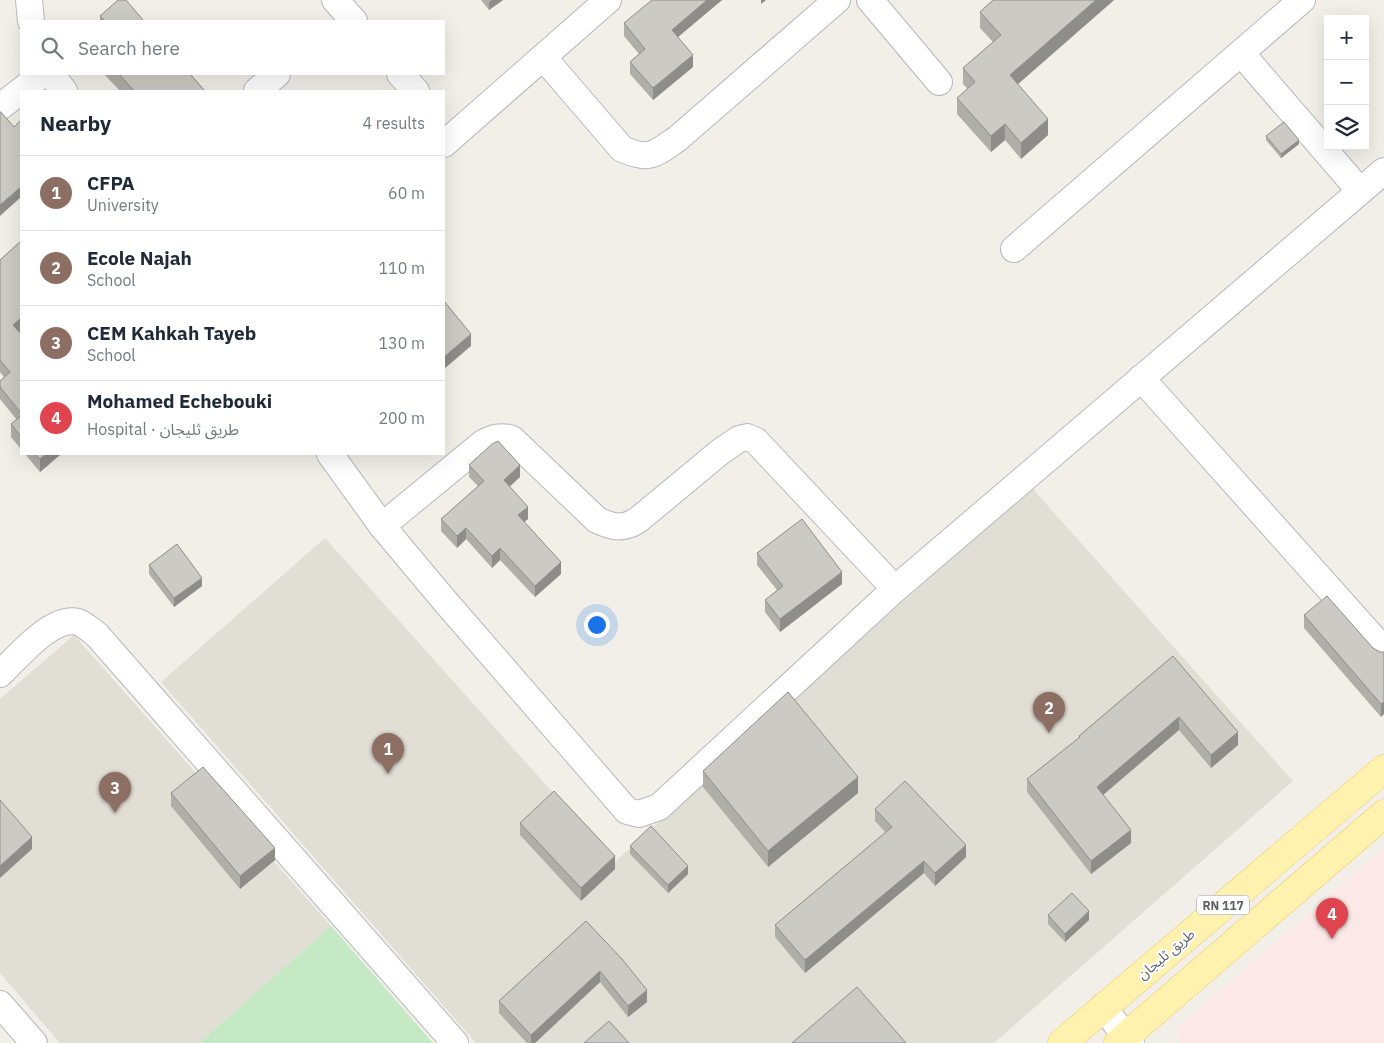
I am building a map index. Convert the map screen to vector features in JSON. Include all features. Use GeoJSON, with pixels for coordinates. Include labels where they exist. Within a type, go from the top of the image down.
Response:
{"type":"FeatureCollection","features":[{"type":"Feature","properties":{"kind":"main road","name":"طريق ثليجان"},"geometry":{"type":"LineString","coordinates":[[1062,1043],[1384,769]]}},
{"type":"Feature","properties":{"kind":"main road","name":"RN 117"},"geometry":{"type":"LineString","coordinates":[[1125,1041],[1384,814]]}},
{"type":"Feature","properties":{"kind":"street"},"geometry":{"type":"LineString","coordinates":[[29,0],[31,20]]}},
{"type":"Feature","properties":{"kind":"street"},"geometry":{"type":"LineString","coordinates":[[447,134],[543,57],[608,0]]}},
{"type":"Feature","properties":{"kind":"street"},"geometry":{"type":"LineString","coordinates":[[543,57],[622,148],[640,156],[656,153],[677,139],[837,0]]}},
{"type":"Feature","properties":{"kind":"street"},"geometry":{"type":"LineString","coordinates":[[870,0],[939,82]]}},
{"type":"Feature","properties":{"kind":"street"},"geometry":{"type":"LineString","coordinates":[[1014,250],[1302,0]]}},
{"type":"Feature","properties":{"kind":"street"},"geometry":{"type":"LineString","coordinates":[[1241,53],[1360,191]]}},
{"type":"Feature","properties":{"kind":"street"},"geometry":{"type":"LineString","coordinates":[[22,90],[42,75]]}},
{"type":"Feature","properties":{"kind":"street"},"geometry":{"type":"LineString","coordinates":[[52,75],[63,90]]}},
{"type":"Feature","properties":{"kind":"street"},"geometry":{"type":"LineString","coordinates":[[258,90],[276,75]]}},
{"type":"Feature","properties":{"kind":"street"},"geometry":{"type":"LineString","coordinates":[[401,75],[415,90]]}},
{"type":"Feature","properties":{"kind":"street"},"geometry":{"type":"LineString","coordinates":[[0,107],[20,92]]}},
{"type":"Feature","properties":{"kind":"street"},"geometry":{"type":"LineString","coordinates":[[331,455],[382,526],[444,600],[627,811],[639,814],[659,807],[895,589],[1384,171]]}},
{"type":"Feature","properties":{"kind":"street"},"geometry":{"type":"LineString","coordinates":[[1141,378],[1384,650]]}},
{"type":"Feature","properties":{"kind":"street"},"geometry":{"type":"LineString","coordinates":[[382,526],[483,443],[499,437],[506,436],[512,439],[597,520],[611,527],[620,528],[631,525],[638,520],[720,452],[739,439],[747,437],[756,441],[895,589]]}},
{"type":"Feature","properties":{"kind":"street"},"geometry":{"type":"LineString","coordinates":[[0,674],[47,630],[63,622],[79,622],[97,635],[455,1043]]}},
{"type":"Feature","properties":{"kind":"street"},"geometry":{"type":"LineString","coordinates":[[0,1004],[24,1040]]}},
{"type":"Feature","properties":{"kind":"street"},"geometry":{"type":"LineString","coordinates":[[1103,1007],[1125,1041]]}},
{"type":"Feature","properties":{"kind":"shaded area"},"geometry":{"type":"Polygon","coordinates":[[[1032,488],[1293,781],[994,1043],[476,1043],[161,682],[325,538],[615,862],[808,685],[1032,488]]]}},
{"type":"Feature","properties":{"kind":"shaded area"},"geometry":{"type":"Polygon","coordinates":[[[74,635],[331,926],[199,1043],[60,1043],[0,973],[0,699],[74,635]]]}},
{"type":"Feature","properties":{"kind":"shaded area"},"geometry":{"type":"Polygon","coordinates":[[[1384,848],[1384,1043],[1181,1043],[1176,1030],[1384,848]]]}},
{"type":"Feature","properties":{"kind":"green space"},"geometry":{"type":"Polygon","coordinates":[[[331,926],[433,1043],[199,1043],[331,926]]]}},
{"type":"Feature","properties":{"kind":"building"},"geometry":{"type":"Polygon","coordinates":[[[118,0],[126,0],[143,20],[104,20],[100,16],[118,0]]]}},
{"type":"Feature","properties":{"kind":"building"},"geometry":{"type":"Polygon","coordinates":[[[652,0],[707,0],[672,30],[693,55],[653,88],[630,62],[645,49],[624,23],[652,0]]]}},
{"type":"Feature","properties":{"kind":"building"},"geometry":{"type":"Polygon","coordinates":[[[993,0],[1096,0],[1010,75],[1048,119],[1021,143],[1005,124],[991,136],[957,98],[975,82],[963,68],[1001,35],[980,12],[993,0]]]}},
{"type":"Feature","properties":{"kind":"building"},"geometry":{"type":"Polygon","coordinates":[[[120,75],[191,75],[204,90],[133,90],[120,75]]]}},
{"type":"Feature","properties":{"kind":"building"},"geometry":{"type":"Polygon","coordinates":[[[1,112],[14,127],[20,121],[20,188],[0,205],[1,112]]]}},
{"type":"Feature","properties":{"kind":"building"},"geometry":{"type":"Polygon","coordinates":[[[1284,122],[1299,140],[1281,154],[1266,136],[1284,122]]]}},
{"type":"Feature","properties":{"kind":"building"},"geometry":{"type":"Polygon","coordinates":[[[20,242],[20,319],[13,325],[20,333],[20,412],[0,387],[0,381],[10,372],[0,360],[0,260],[20,242]]]}},
{"type":"Feature","properties":{"kind":"building"},"geometry":{"type":"Polygon","coordinates":[[[445,302],[471,334],[445,356],[445,302]]]}},
{"type":"Feature","properties":{"kind":"building"},"geometry":{"type":"Polygon","coordinates":[[[20,417],[20,436],[11,424],[20,417]]]}},
{"type":"Feature","properties":{"kind":"building"},"geometry":{"type":"Polygon","coordinates":[[[498,441],[520,465],[504,480],[528,507],[518,515],[561,562],[535,586],[500,548],[492,556],[466,528],[457,536],[441,519],[484,481],[469,465],[492,444],[498,441]]]}},
{"type":"Feature","properties":{"kind":"building"},"geometry":{"type":"Polygon","coordinates":[[[36,455],[45,455],[40,459],[36,455]]]}},
{"type":"Feature","properties":{"kind":"building"},"geometry":{"type":"Polygon","coordinates":[[[802,519],[842,572],[780,619],[765,600],[783,586],[757,553],[802,519]]]}},
{"type":"Feature","properties":{"kind":"building"},"geometry":{"type":"Polygon","coordinates":[[[177,544],[202,578],[174,598],[149,565],[177,544]]]}},
{"type":"Feature","properties":{"kind":"building"},"geometry":{"type":"Polygon","coordinates":[[[1327,596],[1373,648],[1384,652],[1384,702],[1381,704],[1304,615],[1327,596]]]}},
{"type":"Feature","properties":{"kind":"building"},"geometry":{"type":"Polygon","coordinates":[[[1173,656],[1238,732],[1211,755],[1179,717],[1097,787],[1131,830],[1091,861],[1027,779],[1080,737],[1173,656]]]}},
{"type":"Feature","properties":{"kind":"building"},"geometry":{"type":"Polygon","coordinates":[[[788,692],[858,777],[768,851],[703,771],[788,692]]]}},
{"type":"Feature","properties":{"kind":"building"},"geometry":{"type":"Polygon","coordinates":[[[203,767],[275,848],[240,876],[171,793],[203,767]]]}},
{"type":"Feature","properties":{"kind":"building"},"geometry":{"type":"Polygon","coordinates":[[[905,781],[966,845],[935,873],[924,861],[805,960],[775,925],[892,827],[875,809],[905,781]]]}},
{"type":"Feature","properties":{"kind":"building"},"geometry":{"type":"Polygon","coordinates":[[[554,791],[615,856],[581,888],[520,823],[554,791]]]}},
{"type":"Feature","properties":{"kind":"building"},"geometry":{"type":"Polygon","coordinates":[[[0,800],[32,837],[0,866],[0,800]]]}},
{"type":"Feature","properties":{"kind":"building"},"geometry":{"type":"Polygon","coordinates":[[[651,826],[688,866],[668,885],[630,846],[651,826]]]}},
{"type":"Feature","properties":{"kind":"building"},"geometry":{"type":"Polygon","coordinates":[[[1072,893],[1089,911],[1065,934],[1048,915],[1072,893]]]}},
{"type":"Feature","properties":{"kind":"building"},"geometry":{"type":"Polygon","coordinates":[[[586,921],[622,959],[647,990],[628,1006],[600,971],[531,1035],[499,1001],[586,921]]]}},
{"type":"Feature","properties":{"kind":"building"},"geometry":{"type":"Polygon","coordinates":[[[857,987],[906,1043],[792,1043],[857,987]]]}},
{"type":"Feature","properties":{"kind":"building"},"geometry":{"type":"Polygon","coordinates":[[[609,1021],[629,1043],[584,1043],[609,1021]]]}},
{"type":"Feature","properties":{"kind":"place","name":"Ecole Najah"},"geometry":{"type":"Point","coordinates":[1049,733]}},
{"type":"Feature","properties":{"kind":"place","name":"CFPA"},"geometry":{"type":"Point","coordinates":[388,774]}},
{"type":"Feature","properties":{"kind":"place","name":"CEM Kahkah Tayeb"},"geometry":{"type":"Point","coordinates":[115,813]}},
{"type":"Feature","properties":{"kind":"place","name":"Mohamed Echebouki"},"geometry":{"type":"Point","coordinates":[1332,939]}}]}
